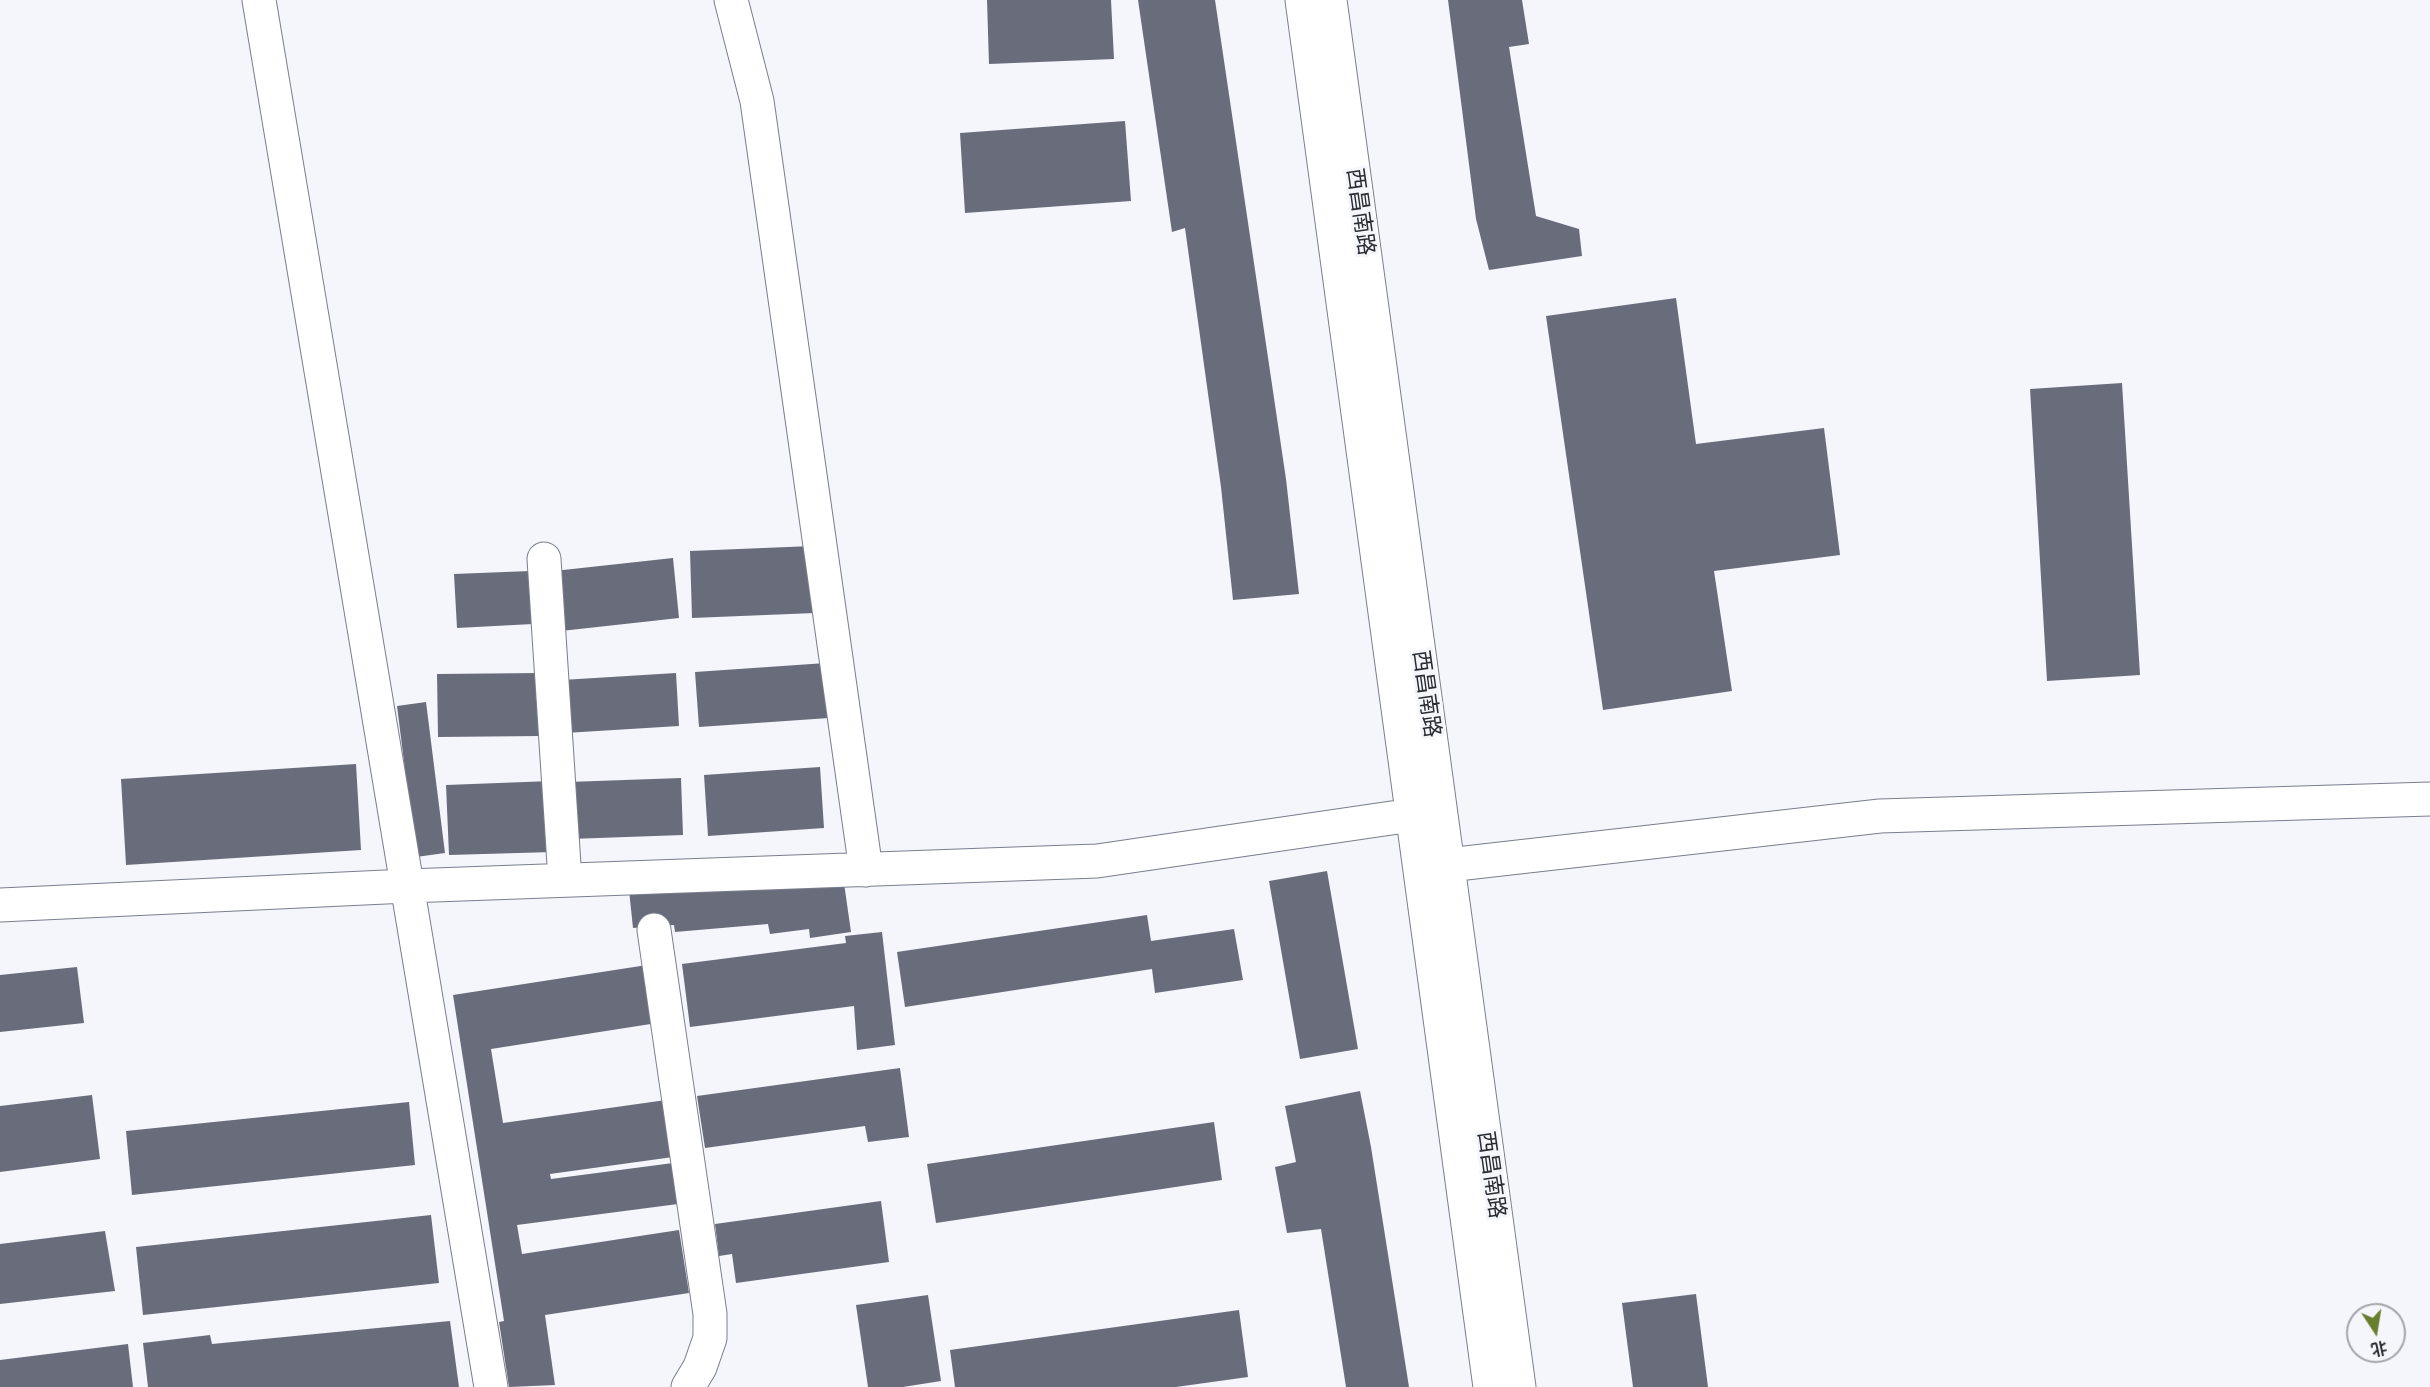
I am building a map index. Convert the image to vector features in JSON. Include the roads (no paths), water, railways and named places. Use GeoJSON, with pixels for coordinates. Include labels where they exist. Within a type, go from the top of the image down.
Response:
{"type":"FeatureCollection","features":[{"type":"Feature","properties":{"kind":"street"},"geometry":{"type":"LineString","coordinates":[[259,0],[491,1387]]}},
{"type":"Feature","properties":{"kind":"street"},"geometry":{"type":"LineString","coordinates":[[731,0],[757,101],[866,870]]}},
{"type":"Feature","properties":{"kind":"street","name":"西昌南路"},"geometry":{"type":"LineString","coordinates":[[1302,0],[1490,1387]]}},
{"type":"Feature","properties":{"kind":"street","name":"西昌南路"},"geometry":{"type":"LineString","coordinates":[[1330,0],[1519,1387]]}},
{"type":"Feature","properties":{"kind":"street"},"geometry":{"type":"LineString","coordinates":[[544,559],[565,880]]}},
{"type":"Feature","properties":{"kind":"street"},"geometry":{"type":"LineString","coordinates":[[1448,865],[1880,816],[2430,799]]}},
{"type":"Feature","properties":{"kind":"street"},"geometry":{"type":"LineString","coordinates":[[0,905],[407,885],[1096,861],[1412,815]]}},
{"type":"Feature","properties":{"kind":"street"},"geometry":{"type":"LineString","coordinates":[[654,930],[710,1314],[710,1338],[700,1367],[688,1387]]}}]}
